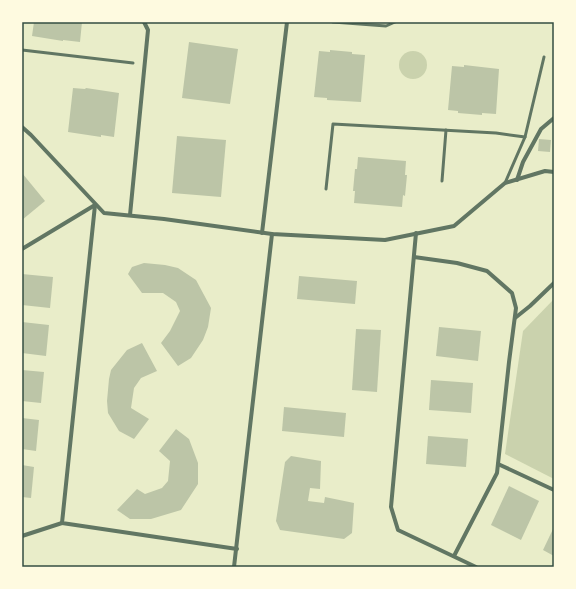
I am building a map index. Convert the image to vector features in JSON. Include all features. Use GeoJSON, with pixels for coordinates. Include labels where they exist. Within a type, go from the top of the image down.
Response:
{"type":"FeatureCollection","features":[{"type":"Feature","properties":{"kind":"street"},"geometry":{"type":"LineString","coordinates":[[130,215],[148,30],[144,22]]}},
{"type":"Feature","properties":{"kind":"street"},"geometry":{"type":"LineString","coordinates":[[262,233],[287,22]]}},
{"type":"Feature","properties":{"kind":"street"},"geometry":{"type":"LineString","coordinates":[[517,180],[523,162],[541,130],[554,118]]}},
{"type":"Feature","properties":{"kind":"street"},"geometry":{"type":"LineString","coordinates":[[22,127],[104,213],[130,215],[272,234],[384,240],[454,226],[505,183],[545,171],[554,172]]}},
{"type":"Feature","properties":{"kind":"street"},"geometry":{"type":"LineString","coordinates":[[22,249],[95,204]]}},
{"type":"Feature","properties":{"kind":"street"},"geometry":{"type":"LineString","coordinates":[[62,523],[95,204]]}},
{"type":"Feature","properties":{"kind":"street"},"geometry":{"type":"LineString","coordinates":[[416,233],[391,507],[398,530],[476,567]]}},
{"type":"Feature","properties":{"kind":"street"},"geometry":{"type":"LineString","coordinates":[[234,567],[272,234]]}},
{"type":"Feature","properties":{"kind":"street"},"geometry":{"type":"LineString","coordinates":[[414,257],[457,263],[487,271],[512,293],[516,308],[497,473],[454,556]]}},
{"type":"Feature","properties":{"kind":"street"},"geometry":{"type":"LineString","coordinates":[[515,318],[554,283]]}},
{"type":"Feature","properties":{"kind":"street"},"geometry":{"type":"LineString","coordinates":[[498,464],[554,490]]}},
{"type":"Feature","properties":{"kind":"street"},"geometry":{"type":"LineString","coordinates":[[22,536],[62,523],[237,549]]}},
{"type":"Feature","properties":{"kind":"lane"},"geometry":{"type":"LineString","coordinates":[[333,22],[386,26],[395,22]]}},
{"type":"Feature","properties":{"kind":"lane"},"geometry":{"type":"LineString","coordinates":[[22,50],[133,63]]}},
{"type":"Feature","properties":{"kind":"lane"},"geometry":{"type":"LineString","coordinates":[[505,183],[525,137],[544,57]]}},
{"type":"Feature","properties":{"kind":"lane"},"geometry":{"type":"LineString","coordinates":[[326,189],[333,124],[496,133],[525,137]]}},
{"type":"Feature","properties":{"kind":"lane"},"geometry":{"type":"LineString","coordinates":[[442,181],[446,130]]}},
{"type":"Feature","properties":{"kind":"green space"},"geometry":{"type":"Polygon","coordinates":[[[413,51],[419,52],[423,55],[426,59],[426,71],[423,75],[419,78],[413,79],[407,78],[403,75],[400,71],[399,65],[400,59],[403,55],[407,52],[413,51]]]}},
{"type":"Feature","properties":{"kind":"green space"},"geometry":{"type":"Polygon","coordinates":[[[554,299],[554,479],[505,454],[523,331],[554,299]]]}},
{"type":"Feature","properties":{"kind":"building"},"geometry":{"type":"Polygon","coordinates":[[[34,22],[82,22],[80,42],[32,36],[34,22]]]}},
{"type":"Feature","properties":{"kind":"building"},"geometry":{"type":"Polygon","coordinates":[[[189,42],[238,49],[230,104],[182,98],[189,42]]]}},
{"type":"Feature","properties":{"kind":"building"},"geometry":{"type":"Polygon","coordinates":[[[330,50],[365,55],[361,102],[327,100],[327,98],[314,97],[319,51],[330,52],[330,50]]]}},
{"type":"Feature","properties":{"kind":"building"},"geometry":{"type":"Polygon","coordinates":[[[464,65],[499,69],[496,114],[482,113],[482,115],[458,113],[458,111],[448,110],[452,66],[464,67],[464,65]]]}},
{"type":"Feature","properties":{"kind":"building"},"geometry":{"type":"Polygon","coordinates":[[[73,88],[86,88],[119,93],[114,137],[101,135],[101,137],[68,132],[73,88]]]}},
{"type":"Feature","properties":{"kind":"building"},"geometry":{"type":"Polygon","coordinates":[[[177,136],[226,140],[221,197],[172,193],[177,136]]]}},
{"type":"Feature","properties":{"kind":"building"},"geometry":{"type":"Polygon","coordinates":[[[539,139],[551,140],[550,152],[538,151],[539,139]]]}},
{"type":"Feature","properties":{"kind":"building"},"geometry":{"type":"Polygon","coordinates":[[[358,157],[406,161],[405,175],[407,175],[405,196],[403,195],[402,207],[354,203],[355,191],[353,191],[355,169],[357,169],[358,157]]]}},
{"type":"Feature","properties":{"kind":"building"},"geometry":{"type":"Polygon","coordinates":[[[22,173],[45,201],[22,220],[22,173]]]}},
{"type":"Feature","properties":{"kind":"building"},"geometry":{"type":"Polygon","coordinates":[[[144,263],[178,268],[196,280],[211,308],[208,327],[203,340],[191,358],[178,366],[161,343],[170,331],[180,311],[176,302],[163,293],[142,293],[128,274],[132,267],[144,263]]]}},
{"type":"Feature","properties":{"kind":"building"},"geometry":{"type":"Polygon","coordinates":[[[22,274],[53,277],[50,308],[22,305],[22,274]]]}},
{"type":"Feature","properties":{"kind":"building"},"geometry":{"type":"Polygon","coordinates":[[[299,276],[357,281],[355,304],[297,299],[299,276]]]}},
{"type":"Feature","properties":{"kind":"building"},"geometry":{"type":"Polygon","coordinates":[[[22,322],[49,325],[46,356],[22,353],[22,322]]]}},
{"type":"Feature","properties":{"kind":"building"},"geometry":{"type":"Polygon","coordinates":[[[439,327],[481,331],[478,361],[436,356],[439,327]]]}},
{"type":"Feature","properties":{"kind":"building"},"geometry":{"type":"Polygon","coordinates":[[[356,329],[381,330],[377,392],[352,390],[356,329]]]}},
{"type":"Feature","properties":{"kind":"building"},"geometry":{"type":"Polygon","coordinates":[[[142,343],[157,371],[141,378],[134,388],[131,408],[149,419],[134,439],[119,431],[108,413],[107,401],[111,370],[127,350],[142,343]]]}},
{"type":"Feature","properties":{"kind":"building"},"geometry":{"type":"Polygon","coordinates":[[[22,370],[44,372],[41,403],[22,401],[22,370]]]}},
{"type":"Feature","properties":{"kind":"building"},"geometry":{"type":"Polygon","coordinates":[[[431,380],[473,383],[471,413],[429,410],[431,380]]]}},
{"type":"Feature","properties":{"kind":"building"},"geometry":{"type":"Polygon","coordinates":[[[284,407],[346,413],[344,437],[282,431],[284,407]]]}},
{"type":"Feature","properties":{"kind":"building"},"geometry":{"type":"Polygon","coordinates":[[[22,418],[39,420],[36,451],[22,449],[22,418]]]}},
{"type":"Feature","properties":{"kind":"building"},"geometry":{"type":"Polygon","coordinates":[[[176,429],[189,439],[198,463],[198,484],[181,510],[151,519],[130,519],[117,510],[137,489],[145,494],[162,488],[168,481],[170,461],[159,451],[176,429]]]}},
{"type":"Feature","properties":{"kind":"building"},"geometry":{"type":"Polygon","coordinates":[[[428,436],[468,439],[466,467],[426,464],[428,436]]]}},
{"type":"Feature","properties":{"kind":"building"},"geometry":{"type":"Polygon","coordinates":[[[291,456],[321,461],[320,489],[310,488],[308,501],[324,503],[325,497],[354,503],[352,533],[344,539],[280,530],[276,521],[285,462],[291,456]]]}},
{"type":"Feature","properties":{"kind":"building"},"geometry":{"type":"Polygon","coordinates":[[[22,465],[34,467],[31,498],[22,497],[22,465]]]}},
{"type":"Feature","properties":{"kind":"building"},"geometry":{"type":"Polygon","coordinates":[[[509,486],[539,501],[521,540],[491,525],[509,486]]]}},
{"type":"Feature","properties":{"kind":"building"},"geometry":{"type":"Polygon","coordinates":[[[554,527],[554,556],[543,550],[554,527]]]}}]}
